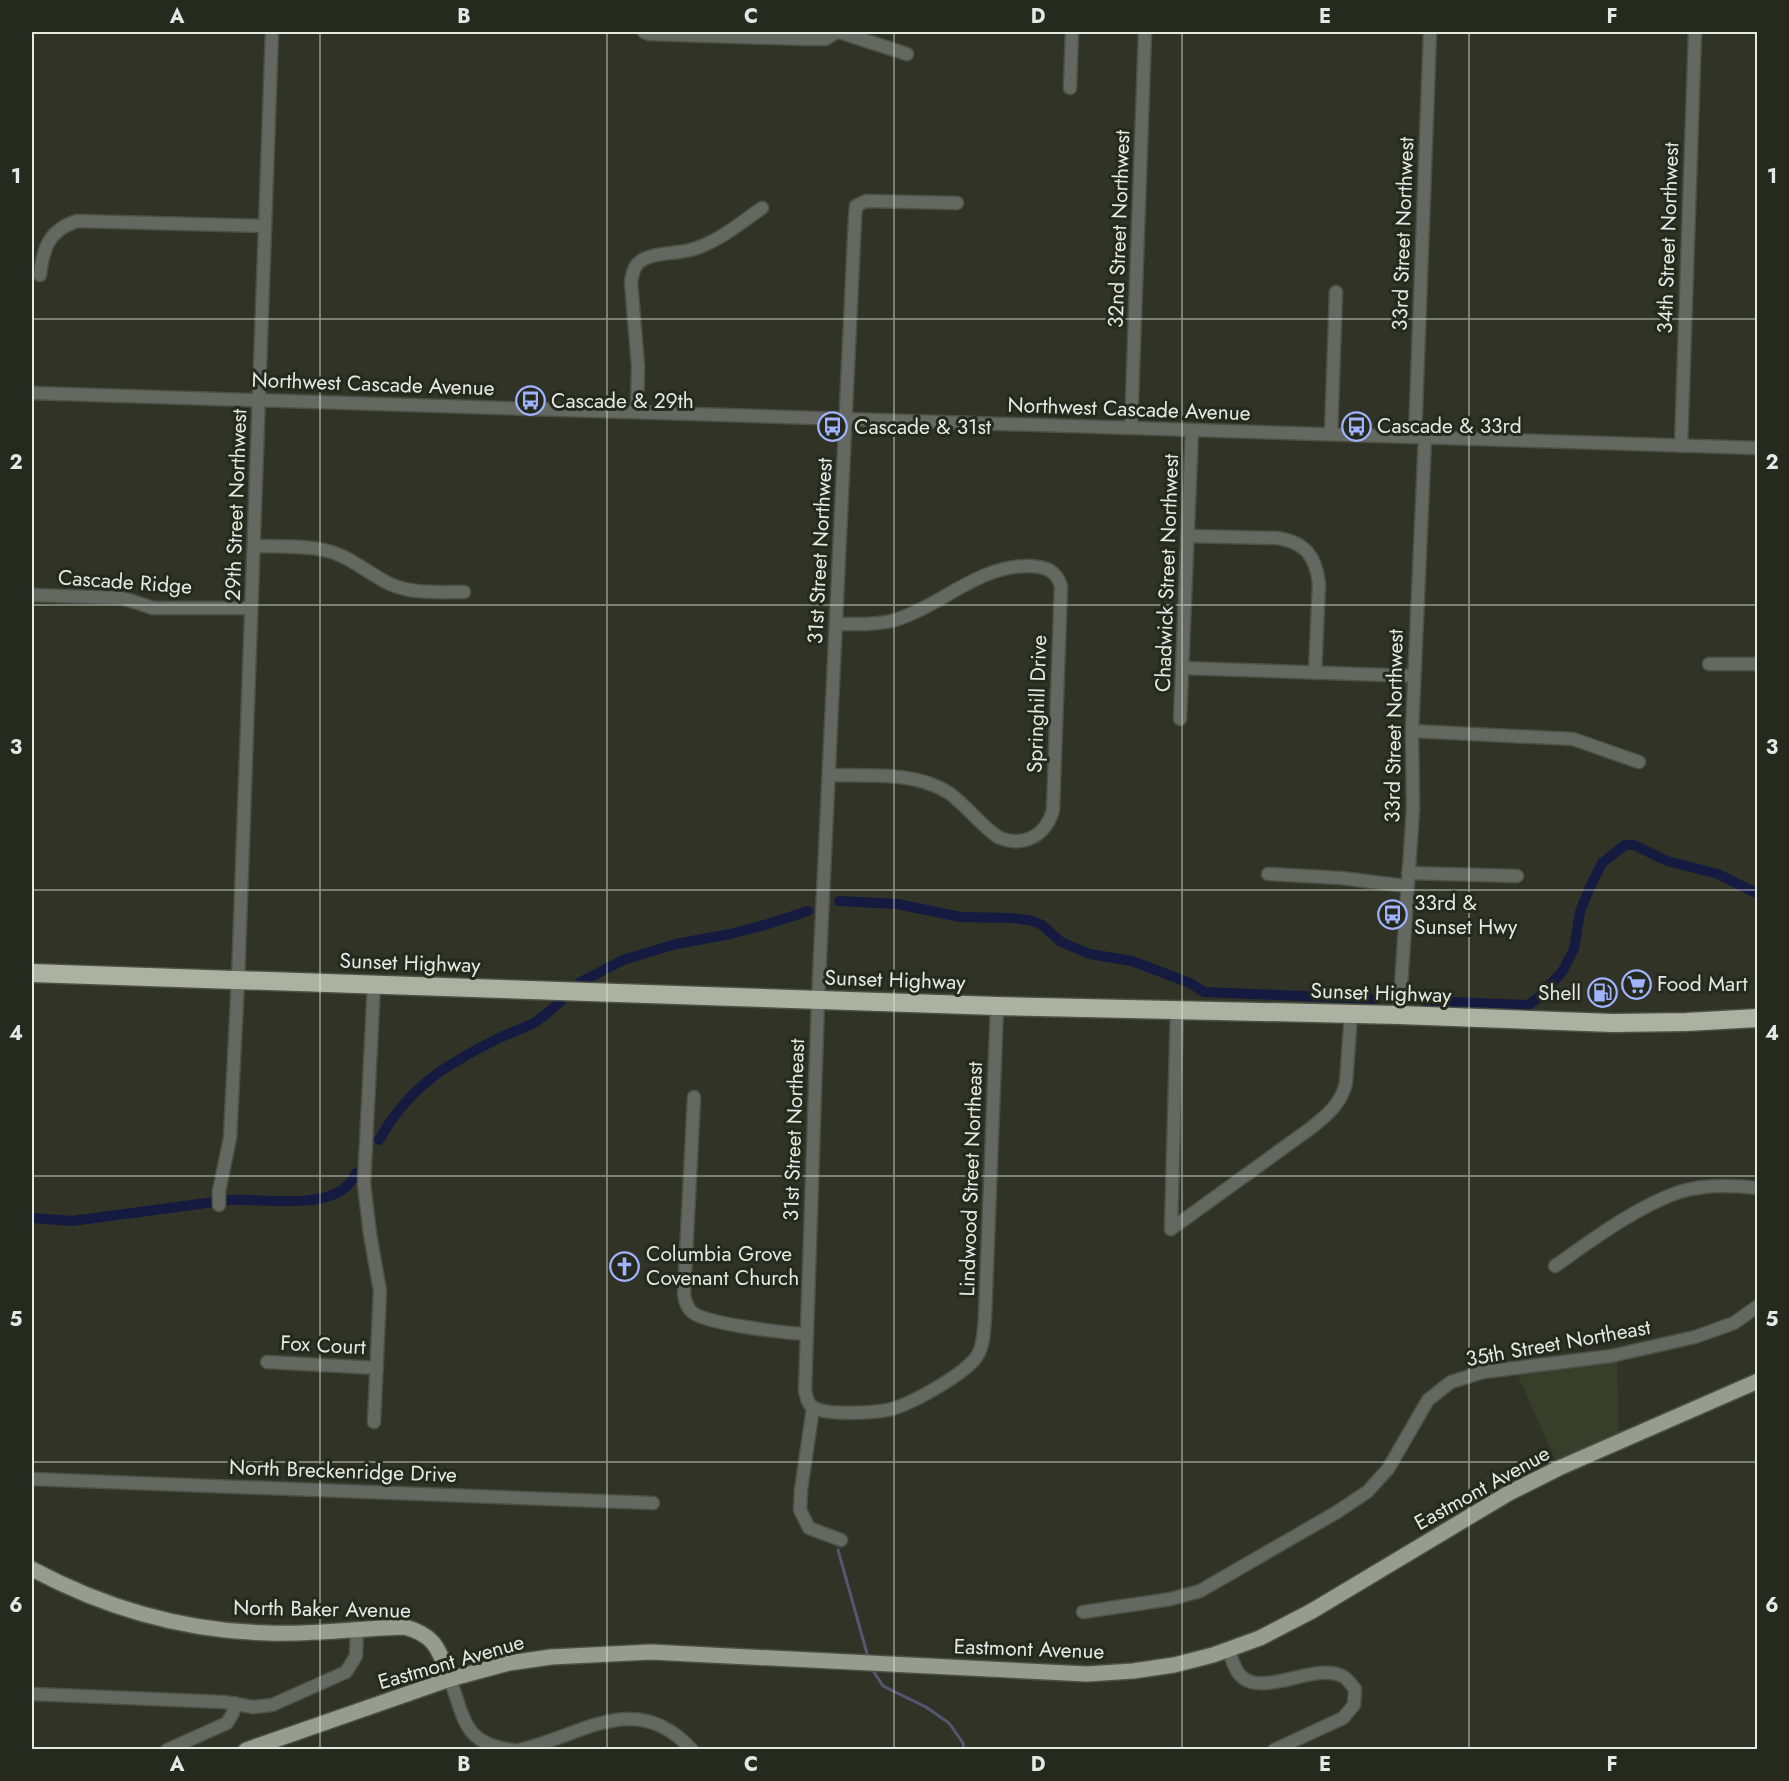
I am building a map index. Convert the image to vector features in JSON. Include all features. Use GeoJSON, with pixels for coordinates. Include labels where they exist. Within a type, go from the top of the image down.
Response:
{"type":"FeatureCollection","features":[{"type":"Feature","properties":{"kind":"highway","name":"Sunset Highway"},"geometry":{"type":"LineString","coordinates":[[32,973],[997,1006],[1399,1015],[1648,1024],[1758,1018]]}},
{"type":"Feature","properties":{"kind":"main road","name":"Eastmont Avenue"},"geometry":{"type":"LineString","coordinates":[[246,1749],[450,1680],[509,1664],[551,1657],[631,1652],[1109,1673],[1174,1665],[1228,1650],[1260,1638],[1296,1620],[1509,1493],[1559,1468],[1758,1381]]}},
{"type":"Feature","properties":{"kind":"main road","name":"North Baker Avenue"},"geometry":{"type":"LineString","coordinates":[[32,1569],[85,1595],[178,1624],[268,1634],[405,1627],[420,1631],[432,1640],[439,1651],[450,1680]]}},
{"type":"Feature","properties":{"kind":"street","name":"29th Street Northwest"},"geometry":{"type":"LineString","coordinates":[[219,1205],[219,1191],[230,1138],[238,980],[272,32]]}},
{"type":"Feature","properties":{"kind":"street"},"geometry":{"type":"LineString","coordinates":[[644,32],[649,34],[825,39],[838,32],[907,54]]}},
{"type":"Feature","properties":{"kind":"street"},"geometry":{"type":"LineString","coordinates":[[1070,87],[1072,32]]}},
{"type":"Feature","properties":{"kind":"street","name":"32nd Street Northwest"},"geometry":{"type":"LineString","coordinates":[[1131,428],[1145,32]]}},
{"type":"Feature","properties":{"kind":"street","name":"33rd Street Northwest"},"geometry":{"type":"LineString","coordinates":[[1399,1015],[1413,809],[1412,731],[1430,32]]}},
{"type":"Feature","properties":{"kind":"street","name":"34th Street Northwest"},"geometry":{"type":"LineString","coordinates":[[1680,446],[1695,32]]}},
{"type":"Feature","properties":{"kind":"street","name":"31st Street Northwest"},"geometry":{"type":"LineString","coordinates":[[818,1000],[856,206],[866,201],[957,203]]}},
{"type":"Feature","properties":{"kind":"street"},"geometry":{"type":"LineString","coordinates":[[637,412],[638,366],[631,282],[637,264],[650,256],[688,251],[711,243],[762,208]]}},
{"type":"Feature","properties":{"kind":"street"},"geometry":{"type":"LineString","coordinates":[[40,275],[42,260],[53,234],[65,225],[77,222],[265,226]]}},
{"type":"Feature","properties":{"kind":"street"},"geometry":{"type":"LineString","coordinates":[[1331,434],[1336,292]]}},
{"type":"Feature","properties":{"kind":"street","name":"Northwest Cascade Avenue"},"geometry":{"type":"LineString","coordinates":[[32,393],[1758,448]]}},
{"type":"Feature","properties":{"kind":"street","name":"Chadwick Street Northwest"},"geometry":{"type":"LineString","coordinates":[[1180,719],[1192,430]]}},
{"type":"Feature","properties":{"kind":"street"},"geometry":{"type":"LineString","coordinates":[[1189,536],[1277,538],[1301,545],[1313,559],[1318,571],[1315,673]]}},
{"type":"Feature","properties":{"kind":"street"},"geometry":{"type":"LineString","coordinates":[[254,546],[314,548],[328,551],[402,588],[416,591],[464,592]]}},
{"type":"Feature","properties":{"kind":"street","name":"Springhill Drive"},"geometry":{"type":"LineString","coordinates":[[829,775],[915,779],[947,792],[998,837],[1015,842],[1039,834],[1048,823],[1053,810],[1061,586],[1059,579],[1047,568],[1020,566],[1005,568],[981,576],[913,613],[895,620],[863,625],[836,624]]}},
{"type":"Feature","properties":{"kind":"street","name":"Cascade Ridge"},"geometry":{"type":"LineString","coordinates":[[32,596],[122,598],[153,608],[252,608]]}},
{"type":"Feature","properties":{"kind":"street"},"geometry":{"type":"LineString","coordinates":[[1709,664],[1758,664]]}},
{"type":"Feature","properties":{"kind":"street"},"geometry":{"type":"LineString","coordinates":[[1182,668],[1414,676]]}},
{"type":"Feature","properties":{"kind":"street"},"geometry":{"type":"LineString","coordinates":[[1412,731],[1573,739],[1639,762]]}},
{"type":"Feature","properties":{"kind":"street"},"geometry":{"type":"LineString","coordinates":[[1408,873],[1517,876]]}},
{"type":"Feature","properties":{"kind":"street"},"geometry":{"type":"LineString","coordinates":[[1268,874],[1341,878],[1406,886]]}},
{"type":"Feature","properties":{"kind":"street"},"geometry":{"type":"LineString","coordinates":[[374,984],[364,1184],[380,1291],[374,1422]]}},
{"type":"Feature","properties":{"kind":"street","name":"31st Street Northeast"},"geometry":{"type":"LineString","coordinates":[[813,1408],[807,1402],[805,1391],[818,1000]]}},
{"type":"Feature","properties":{"kind":"street","name":"Lindwood Street Northeast"},"geometry":{"type":"LineString","coordinates":[[813,1408],[824,1412],[874,1412],[893,1409],[908,1403],[964,1370],[979,1353],[985,1316],[997,1006]]}},
{"type":"Feature","properties":{"kind":"street"},"geometry":{"type":"LineString","coordinates":[[1177,1010],[1170,1229],[1332,1111],[1343,1094],[1346,1083],[1352,1014]]}},
{"type":"Feature","properties":{"kind":"street"},"geometry":{"type":"LineString","coordinates":[[694,1097],[684,1294],[686,1304],[691,1312],[708,1320],[791,1334],[807,1334]]}},
{"type":"Feature","properties":{"kind":"street"},"geometry":{"type":"LineString","coordinates":[[1555,1266],[1596,1236],[1680,1192],[1714,1185],[1758,1188]]}},
{"type":"Feature","properties":{"kind":"street","name":"35th Street Northeast"},"geometry":{"type":"LineString","coordinates":[[1083,1612],[1171,1599],[1200,1591],[1337,1512],[1367,1491],[1388,1469],[1428,1400],[1451,1382],[1484,1372],[1611,1356],[1695,1337],[1734,1323],[1758,1306]]}},
{"type":"Feature","properties":{"kind":"street","name":"Fox Court"},"geometry":{"type":"LineString","coordinates":[[267,1362],[377,1368]]}},
{"type":"Feature","properties":{"kind":"street"},"geometry":{"type":"LineString","coordinates":[[813,1408],[800,1510],[808,1528],[841,1540]]}},
{"type":"Feature","properties":{"kind":"street","name":"North Breckenridge Drive"},"geometry":{"type":"LineString","coordinates":[[32,1479],[653,1503]]}},
{"type":"Feature","properties":{"kind":"street"},"geometry":{"type":"LineString","coordinates":[[32,1694],[234,1703],[262,1707],[273,1705],[346,1672],[356,1656],[357,1629]]}},
{"type":"Feature","properties":{"kind":"street"},"geometry":{"type":"LineString","coordinates":[[1228,1650],[1240,1675],[1252,1683],[1268,1683],[1327,1671],[1344,1676],[1355,1689],[1354,1705],[1343,1718],[1274,1749]]}},
{"type":"Feature","properties":{"kind":"street"},"geometry":{"type":"LineString","coordinates":[[450,1680],[466,1721],[477,1738],[497,1748],[517,1749],[598,1723],[626,1718],[659,1725],[678,1735],[692,1749]]}},
{"type":"Feature","properties":{"kind":"street"},"geometry":{"type":"LineString","coordinates":[[167,1749],[227,1723],[233,1713],[234,1703]]}},
{"type":"Feature","properties":{"kind":"shaded area"},"geometry":{"type":"Polygon","coordinates":[[[1611,1356],[1617,1362],[1619,1442],[1559,1468],[1514,1367],[1611,1356]]]}},
{"type":"Feature","properties":{"kind":"waterway"},"geometry":{"type":"LineString","coordinates":[[1426,1001],[1528,1005],[1537,999],[1562,972],[1574,949],[1580,912],[1602,863],[1625,845],[1634,845],[1667,861],[1718,874],[1758,894]]}},
{"type":"Feature","properties":{"kind":"waterway"},"geometry":{"type":"LineString","coordinates":[[839,901],[898,904],[960,917],[1012,918],[1033,921],[1042,925],[1061,942],[1090,954],[1132,961],[1190,983],[1204,992],[1376,999]]}},
{"type":"Feature","properties":{"kind":"waterway"},"geometry":{"type":"LineString","coordinates":[[579,983],[623,960],[676,944],[768,924],[808,911]]}},
{"type":"Feature","properties":{"kind":"waterway"},"geometry":{"type":"LineString","coordinates":[[379,1140],[403,1106],[430,1079],[480,1048],[536,1022],[561,1001]]}},
{"type":"Feature","properties":{"kind":"waterway"},"geometry":{"type":"LineString","coordinates":[[32,1218],[72,1221],[229,1200],[292,1201],[324,1198],[348,1185],[356,1173]]}},
{"type":"Feature","properties":{"kind":"waterway"},"geometry":{"type":"LineString","coordinates":[[838,1550],[868,1657]]}},
{"type":"Feature","properties":{"kind":"waterway"},"geometry":{"type":"LineString","coordinates":[[872,1669],[883,1686],[926,1707],[949,1723],[963,1743],[964,1750]]}},
{"type":"Feature","properties":{"kind":"place","name":"Cascade & 29th"},"geometry":{"type":"Point","coordinates":[530,401]}},
{"type":"Feature","properties":{"kind":"place","name":"Cascade & 33rd"},"geometry":{"type":"Point","coordinates":[1356,426]}},
{"type":"Feature","properties":{"kind":"place","name":"Cascade & 31st"},"geometry":{"type":"Point","coordinates":[833,427]}},
{"type":"Feature","properties":{"kind":"place","name":"33rd & Sunset Hwy"},"geometry":{"type":"Point","coordinates":[1393,915]}},
{"type":"Feature","properties":{"kind":"place","name":"Food Mart"},"geometry":{"type":"Point","coordinates":[1636,984]}},
{"type":"Feature","properties":{"kind":"place","name":"Shell"},"geometry":{"type":"Point","coordinates":[1602,993]}},
{"type":"Feature","properties":{"kind":"place","name":"Columbia Grove Covenant Church"},"geometry":{"type":"Point","coordinates":[625,1266]}}]}
